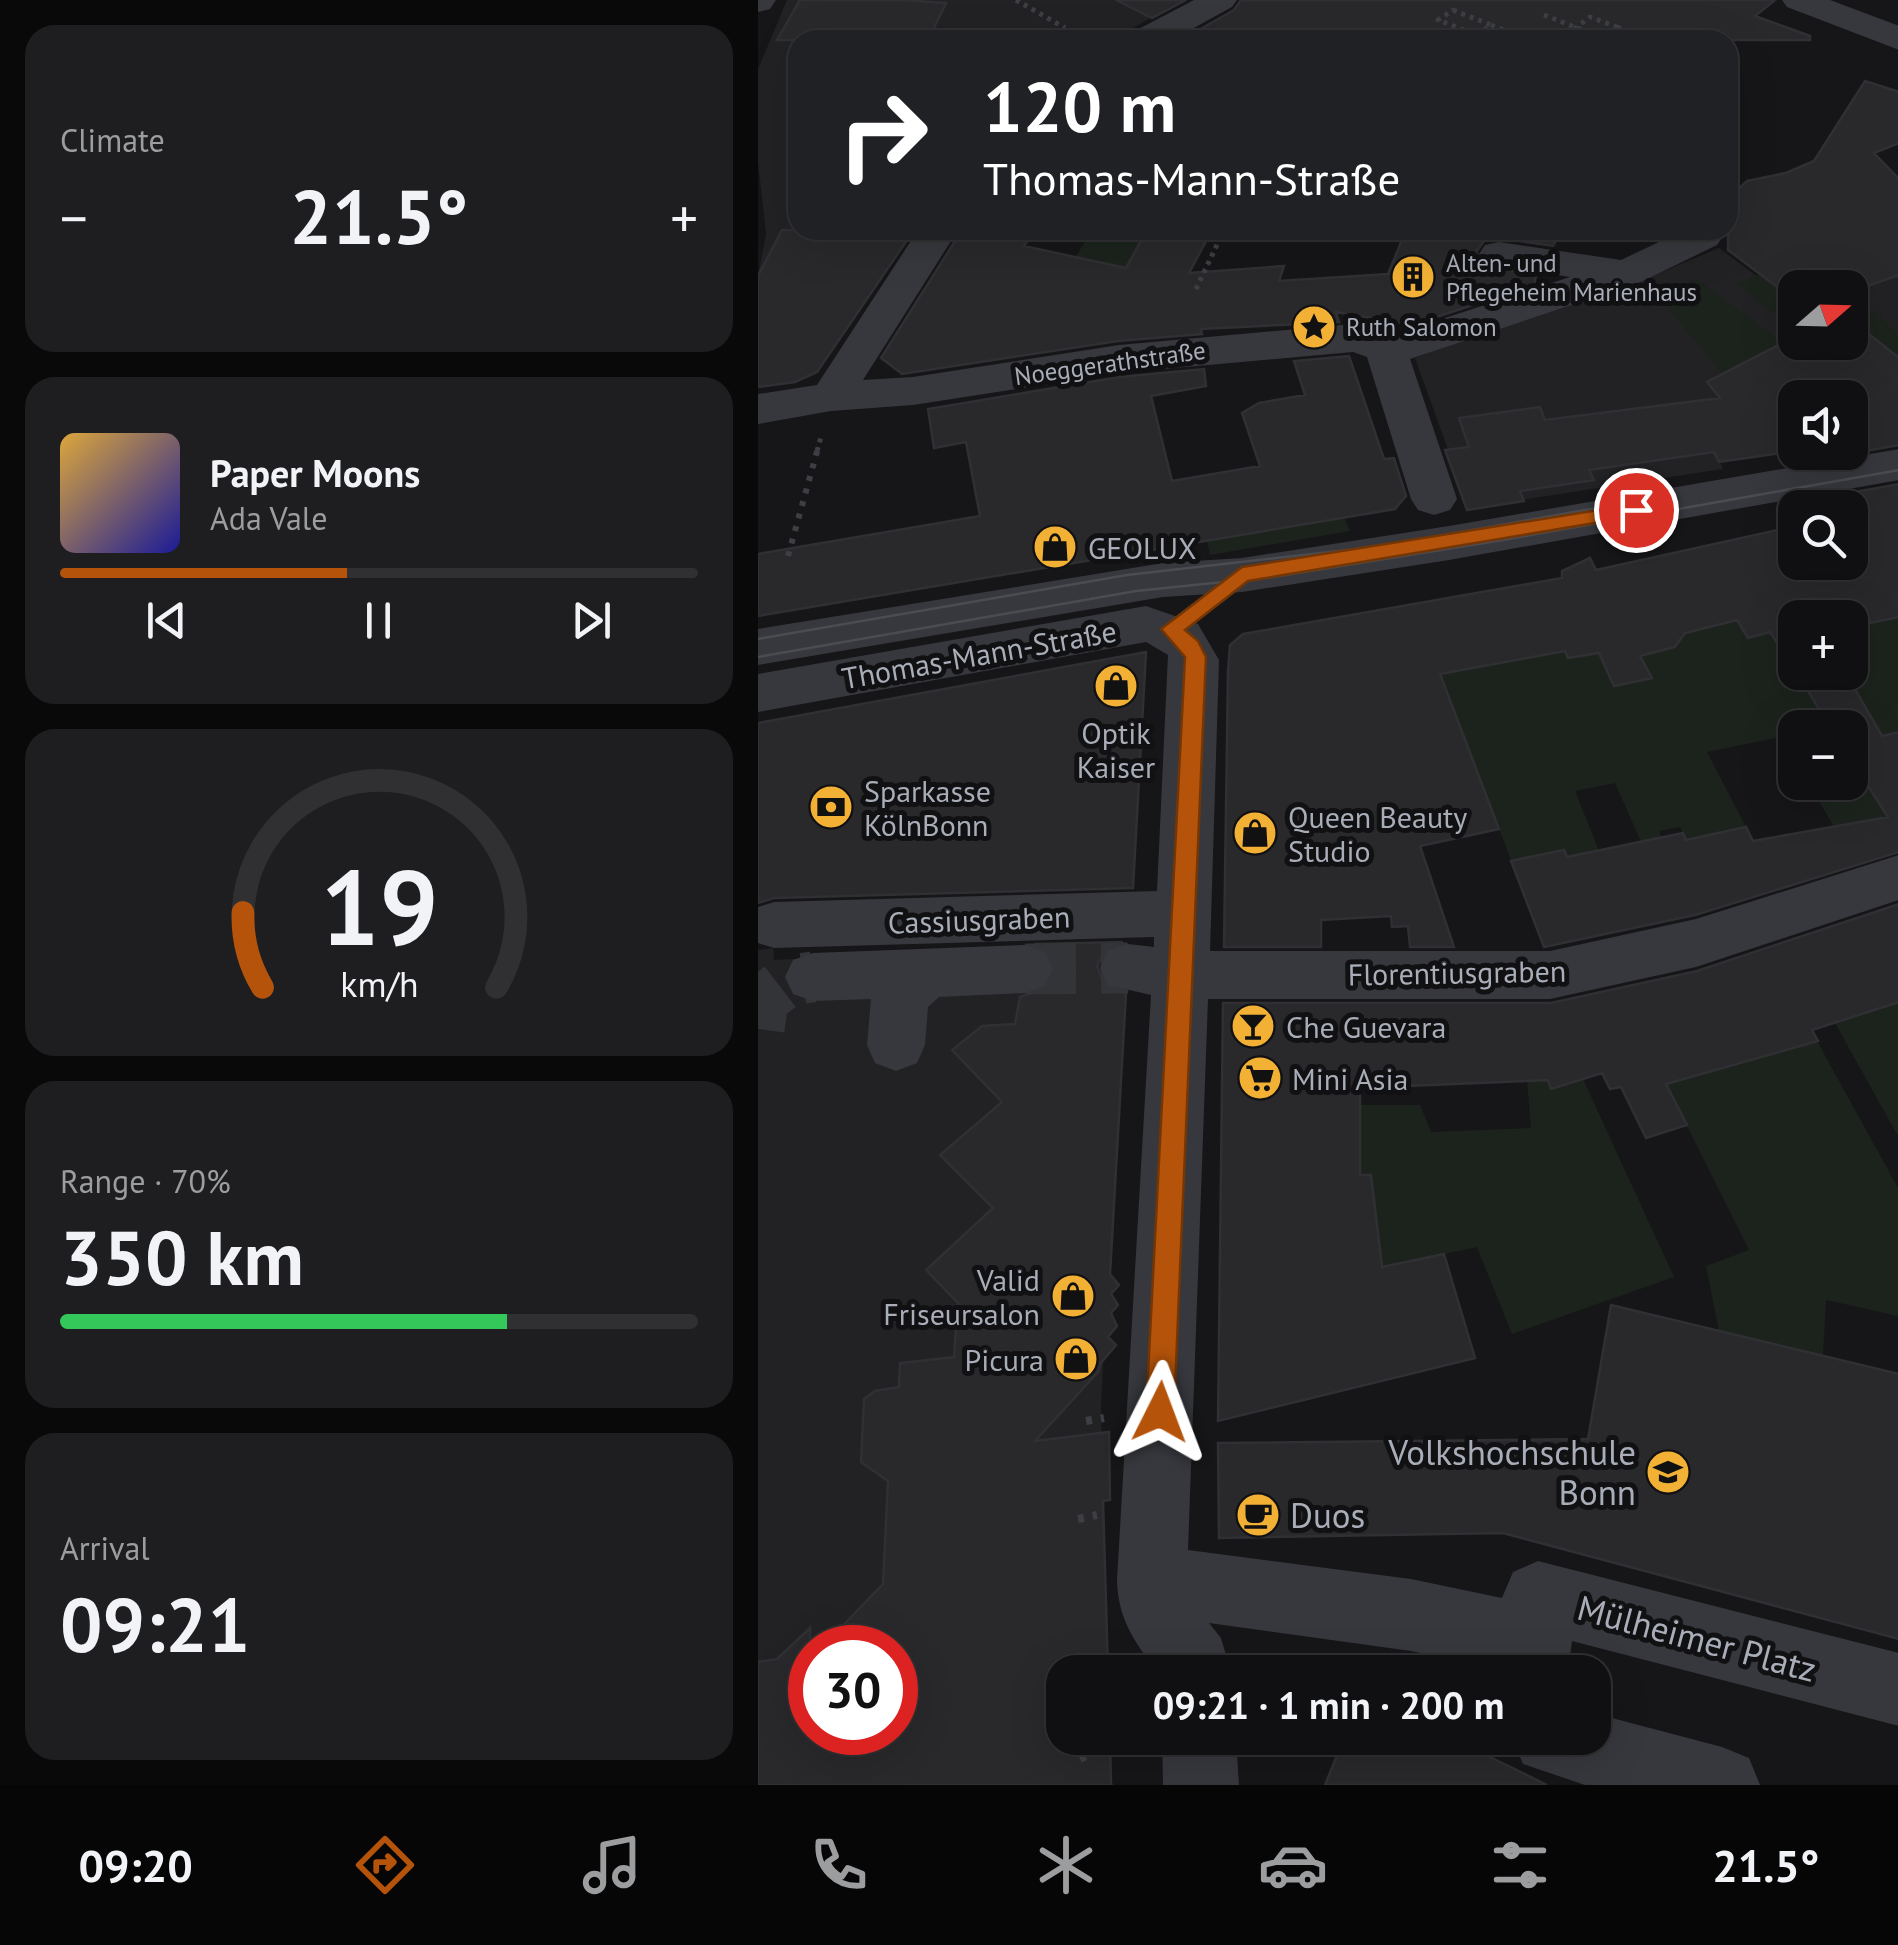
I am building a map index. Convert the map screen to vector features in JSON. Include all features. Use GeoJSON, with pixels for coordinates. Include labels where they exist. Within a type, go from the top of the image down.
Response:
{"type":"FeatureCollection","features":[{"type":"Feature","properties":{"kind":"street"},"geometry":{"type":"LineString","coordinates":[[1164,30],[1220,0]]}},
{"type":"Feature","properties":{"kind":"street"},"geometry":{"type":"LineString","coordinates":[[1806,3],[1898,1]]}},
{"type":"Feature","properties":{"kind":"street"},"geometry":{"type":"LineString","coordinates":[[1806,3],[1898,40]]}},
{"type":"Feature","properties":{"kind":"street"},"geometry":{"type":"LineString","coordinates":[[832,397],[932,240]]}},
{"type":"Feature","properties":{"kind":"street","name":"Noeggerathstraße"},"geometry":{"type":"LineString","coordinates":[[758,408],[913,391],[1119,359],[1222,348],[1353,338],[1373,341],[1386,350],[1418,344],[1485,317],[1629,272],[1695,240]]}},
{"type":"Feature","properties":{"kind":"street"},"geometry":{"type":"LineString","coordinates":[[1499,254],[1629,272]]}},
{"type":"Feature","properties":{"kind":"street"},"geometry":{"type":"LineString","coordinates":[[1386,350],[1434,499]]}},
{"type":"Feature","properties":{"kind":"street","name":"Thomas-Mann-Straße"},"geometry":{"type":"LineString","coordinates":[[758,647],[1162,580],[1242,574],[1449,543],[1898,464]]}},
{"type":"Feature","properties":{"kind":"street","name":"Thomas-Mann-Straße"},"geometry":{"type":"LineString","coordinates":[[758,694],[1146,624],[1171,629],[1242,574]]}},
{"type":"Feature","properties":{"kind":"street"},"geometry":{"type":"LineString","coordinates":[[1171,629],[1196,657],[1183,914],[1155,971],[1160,1412],[1152,1580],[1153,1608],[1188,1655]]}},
{"type":"Feature","properties":{"kind":"street","name":"Florentiusgraben"},"geometry":{"type":"LineString","coordinates":[[1155,971],[1550,975],[1696,942],[1898,876]]}},
{"type":"Feature","properties":{"kind":"street","name":"Cassiusgraben"},"geometry":{"type":"LineString","coordinates":[[774,926],[1183,914]]}},
{"type":"Feature","properties":{"kind":"street"},"geometry":{"type":"LineString","coordinates":[[813,977],[1024,969]]}},
{"type":"Feature","properties":{"kind":"street"},"geometry":{"type":"LineString","coordinates":[[896,1044],[900,997],[926,973]]}},
{"type":"Feature","properties":{"kind":"street","name":"Mülheimer Platz"},"geometry":{"type":"LineString","coordinates":[[1152,1580],[1411,1615],[1528,1655]]}},
{"type":"Feature","properties":{"kind":"street","name":"Mülheimer Platz"},"geometry":{"type":"LineString","coordinates":[[1534,1655],[1538,1596],[1898,1690]]}},
{"type":"Feature","properties":{"kind":"street"},"geometry":{"type":"LineString","coordinates":[[1200,1755],[1201,1785]]}},
{"type":"Feature","properties":{"kind":"street"},"geometry":{"type":"LineString","coordinates":[[1611,1755],[1722,1785]]}},
{"type":"Feature","properties":{"kind":"path"},"geometry":{"type":"LineString","coordinates":[[1016,0],[1065,28]]}},
{"type":"Feature","properties":{"kind":"path"},"geometry":{"type":"LineString","coordinates":[[1463,30],[1438,20],[1452,10],[1503,30]]}},
{"type":"Feature","properties":{"kind":"path"},"geometry":{"type":"LineString","coordinates":[[1544,15],[1582,30]]}},
{"type":"Feature","properties":{"kind":"path"},"geometry":{"type":"LineString","coordinates":[[1573,30],[1590,17],[1625,30]]}},
{"type":"Feature","properties":{"kind":"path"},"geometry":{"type":"LineString","coordinates":[[1458,28],[1472,18]]}},
{"type":"Feature","properties":{"kind":"path"},"geometry":{"type":"LineString","coordinates":[[1484,30],[1491,25]]}},
{"type":"Feature","properties":{"kind":"path"},"geometry":{"type":"LineString","coordinates":[[1613,30],[1617,27]]}},
{"type":"Feature","properties":{"kind":"path"},"geometry":{"type":"LineString","coordinates":[[1196,289],[1219,240]]}},
{"type":"Feature","properties":{"kind":"path"},"geometry":{"type":"LineString","coordinates":[[788,556],[832,397]]}},
{"type":"Feature","properties":{"kind":"path"},"geometry":{"type":"LineString","coordinates":[[1080,1759],[1088,1755]]}},
{"type":"Feature","properties":{"kind":"shaded area"},"geometry":{"type":"Polygon","coordinates":[[[787,0],[1183,0],[1129,30],[788,30],[788,240],[908,240],[824,358],[758,381],[758,276],[766,234],[758,162],[758,69],[787,0]]]}},
{"type":"Feature","properties":{"kind":"shaded area"},"geometry":{"type":"Polygon","coordinates":[[[1086,240],[1141,240],[1104,307],[1075,258],[1086,240]]]}},
{"type":"Feature","properties":{"kind":"shaded area"},"geometry":{"type":"Polygon","coordinates":[[[1719,248],[1778,292],[1778,360],[1868,360],[1868,277],[1898,259],[1898,430],[1868,410],[1868,380],[1778,380],[1778,413],[1720,462],[1723,469],[1469,508],[1415,358],[1512,320],[1629,286],[1719,248]]]}},
{"type":"Feature","properties":{"kind":"shaded area"},"geometry":{"type":"Polygon","coordinates":[[[1759,274],[1778,288],[1778,317],[1737,284],[1759,274]]]}},
{"type":"Feature","properties":{"kind":"shaded area"},"geometry":{"type":"Polygon","coordinates":[[[1697,279],[1778,339],[1778,360],[1806,360],[1833,380],[1778,380],[1778,391],[1736,391],[1659,297],[1676,292],[1674,289],[1697,279]]]}},
{"type":"Feature","properties":{"kind":"shaded area"},"geometry":{"type":"Polygon","coordinates":[[[1868,306],[1898,334],[1898,358],[1868,348],[1868,306]]]}},
{"type":"Feature","properties":{"kind":"shaded area"},"geometry":{"type":"Polygon","coordinates":[[[1344,517],[1350,531],[1210,555],[1207,540],[1344,517]]]}},
{"type":"Feature","properties":{"kind":"shaded area"},"geometry":{"type":"Polygon","coordinates":[[[1898,617],[1898,732],[1882,736],[1855,690],[1868,690],[1868,618],[1898,617]]]}},
{"type":"Feature","properties":{"kind":"shaded area"},"geometry":{"type":"Polygon","coordinates":[[[1737,620],[1770,632],[1778,644],[1778,690],[1807,690],[1820,710],[1778,710],[1778,738],[1707,752],[1746,827],[1686,840],[1680,827],[1659,831],[1675,866],[1654,871],[1615,783],[1575,791],[1599,851],[1567,857],[1564,850],[1552,853],[1554,860],[1514,868],[1440,674],[1565,651],[1569,658],[1599,653],[1651,677],[1628,631],[1664,650],[1675,647],[1680,641],[1677,635],[1737,620]]]}},
{"type":"Feature","properties":{"kind":"shaded area"},"geometry":{"type":"Polygon","coordinates":[[[1868,785],[1898,833],[1898,851],[1857,865],[1818,800],[1868,800],[1868,785]]]}},
{"type":"Feature","properties":{"kind":"shaded area"},"geometry":{"type":"Polygon","coordinates":[[[1125,943],[1101,1407],[1106,1655],[1046,1655],[1046,1755],[1107,1755],[1107,1778],[1114,1785],[758,1785],[758,950],[773,948],[774,960],[1125,943]]]}},
{"type":"Feature","properties":{"kind":"shaded area"},"geometry":{"type":"Polygon","coordinates":[[[1899,1002],[1898,1136],[1835,1023],[1899,1002]]]}},
{"type":"Feature","properties":{"kind":"shaded area"},"geometry":{"type":"Polygon","coordinates":[[[1817,1041],[1898,1188],[1898,1316],[1826,1300],[1823,1356],[1719,1331],[1706,1266],[1749,1250],[1666,1084],[1817,1041]]]}},
{"type":"Feature","properties":{"kind":"shaded area"},"geometry":{"type":"Polygon","coordinates":[[[1583,1079],[1674,1277],[1512,1334],[1477,1247],[1317,1281],[1377,1224],[1370,1175],[1308,1175],[1308,1150],[1360,1149],[1360,1105],[1420,1105],[1431,1132],[1531,1128],[1527,1081],[1548,1080],[1552,1089],[1583,1079]]]}},
{"type":"Feature","properties":{"kind":"building"},"geometry":{"type":"Polygon","coordinates":[[[800,0],[946,3],[933,30],[788,30],[788,40],[777,40],[800,0]]]}},
{"type":"Feature","properties":{"kind":"building"},"geometry":{"type":"Polygon","coordinates":[[[1116,0],[1186,0],[1152,18],[1116,0]]]}},
{"type":"Feature","properties":{"kind":"building"},"geometry":{"type":"Polygon","coordinates":[[[1241,0],[1775,0],[1755,16],[1810,36],[1810,40],[1738,40],[1738,30],[1199,30],[1234,10],[1241,0]]]}},
{"type":"Feature","properties":{"kind":"building"},"geometry":{"type":"Polygon","coordinates":[[[1865,81],[1899,92],[1899,143],[1874,153],[1899,179],[1899,275],[1868,286],[1868,270],[1778,270],[1778,288],[1728,250],[1728,240],[1738,240],[1738,190],[1747,181],[1786,173],[1814,161],[1865,81]]]}},
{"type":"Feature","properties":{"kind":"building"},"geometry":{"type":"Polygon","coordinates":[[[782,230],[788,230],[788,240],[907,240],[817,372],[795,382],[758,387],[758,276],[782,230]]]}},
{"type":"Feature","properties":{"kind":"building"},"geometry":{"type":"Polygon","coordinates":[[[956,240],[1028,240],[1024,246],[1126,268],[1141,240],[1207,240],[1189,273],[1284,266],[1279,281],[1388,274],[1402,240],[1489,240],[1476,252],[1482,265],[1536,275],[1534,285],[1412,325],[1336,312],[1339,322],[1201,329],[1202,334],[1118,341],[902,374],[881,358],[956,240]]]}},
{"type":"Feature","properties":{"kind":"building"},"geometry":{"type":"Polygon","coordinates":[[[1513,240],[1557,240],[1553,246],[1513,240]]]}},
{"type":"Feature","properties":{"kind":"building"},"geometry":{"type":"Polygon","coordinates":[[[1868,333],[1899,358],[1899,445],[1868,450],[1868,380],[1778,380],[1778,454],[1719,462],[1714,452],[1589,470],[1594,480],[1520,491],[1524,501],[1467,510],[1445,450],[1469,447],[1459,418],[1540,407],[1545,420],[1720,398],[1707,382],[1778,345],[1778,360],[1868,360],[1868,333]]]}},
{"type":"Feature","properties":{"kind":"building"},"geometry":{"type":"Polygon","coordinates":[[[1349,356],[1384,459],[1394,458],[1406,496],[1395,509],[758,616],[758,554],[980,516],[966,442],[934,448],[928,409],[1119,377],[1204,369],[1206,386],[1151,396],[1172,481],[1260,466],[1242,413],[1259,403],[1305,395],[1294,361],[1349,356]]]}},
{"type":"Feature","properties":{"kind":"building"},"geometry":{"type":"Polygon","coordinates":[[[1899,484],[1899,617],[1868,623],[1868,600],[1778,600],[1778,644],[1770,632],[1748,638],[1737,620],[1685,633],[1675,647],[1640,656],[1652,678],[1614,686],[1599,653],[1568,658],[1565,651],[1440,674],[1499,829],[1420,846],[1454,947],[1410,947],[1408,926],[1392,927],[1391,916],[1321,920],[1321,947],[1224,947],[1228,671],[1230,645],[1243,634],[1562,578],[1562,571],[1590,558],[1596,570],[1778,530],[1778,580],[1868,580],[1866,490],[1899,484]]]}},
{"type":"Feature","properties":{"kind":"building"},"geometry":{"type":"Polygon","coordinates":[[[1146,652],[1133,888],[774,898],[758,903],[758,723],[1146,652]]]}},
{"type":"Feature","properties":{"kind":"building"},"geometry":{"type":"Polygon","coordinates":[[[1807,690],[1855,690],[1867,710],[1820,710],[1807,690]]]}},
{"type":"Feature","properties":{"kind":"building"},"geometry":{"type":"Polygon","coordinates":[[[1868,712],[1882,736],[1899,732],[1899,852],[1695,915],[1544,947],[1511,861],[1564,850],[1567,857],[1683,833],[1686,840],[1746,827],[1753,841],[1888,817],[1868,786],[1868,712]]]}},
{"type":"Feature","properties":{"kind":"building"},"geometry":{"type":"Polygon","coordinates":[[[1899,904],[1899,1002],[1812,1030],[1818,1041],[1666,1084],[1687,1125],[1646,1138],[1621,1087],[1610,1089],[1602,1073],[1551,1089],[1548,1080],[1360,1088],[1360,1175],[1371,1175],[1382,1267],[1444,1254],[1475,1358],[1218,1421],[1223,1003],[1551,1003],[1697,971],[1899,904]]]}},
{"type":"Feature","properties":{"kind":"building"},"geometry":{"type":"Polygon","coordinates":[[[1123,942],[1105,949],[1097,966],[1105,987],[1126,993],[1110,1274],[1119,1285],[1111,1294],[1118,1305],[1111,1313],[1117,1326],[1108,1337],[1116,1345],[1099,1371],[1035,1441],[1109,1432],[1110,1500],[1103,1501],[1108,1655],[1046,1655],[1046,1755],[1110,1755],[1111,1785],[758,1785],[758,1662],[777,1659],[788,1649],[788,1755],[918,1755],[918,1625],[843,1625],[883,1584],[888,1481],[861,1462],[864,1399],[875,1391],[899,1387],[900,1363],[954,1357],[958,1303],[926,1270],[993,1208],[940,1155],[1002,1102],[952,1050],[982,1026],[1015,1024],[1020,997],[1048,988],[1056,967],[1048,950],[1034,944],[1123,942]]]}},
{"type":"Feature","properties":{"kind":"building"},"geometry":{"type":"Polygon","coordinates":[[[1611,1305],[1899,1374],[1899,1639],[1503,1533],[1219,1538],[1218,1443],[1588,1439],[1611,1305]]]}},
{"type":"Feature","properties":{"kind":"building"},"geometry":{"type":"Polygon","coordinates":[[[1337,1755],[1486,1755],[1547,1785],[1325,1785],[1337,1755]]]}},
{"type":"Feature","properties":{"kind":"tunnel"},"geometry":{"type":"LineString","coordinates":[[1025,969],[1128,968]]}},
{"type":"Feature","properties":{"kind":"tunnel"},"geometry":{"type":"LineString","coordinates":[[759,1029],[763,1000],[789,980],[813,977]]}},
{"type":"Feature","properties":{"kind":"tram line"},"geometry":{"type":"LineString","coordinates":[[758,657],[1136,591],[1273,577],[1503,540],[1899,470]]}},
{"type":"Feature","properties":{"kind":"tram line"},"geometry":{"type":"LineString","coordinates":[[1455,533],[1642,500]]}},
{"type":"Feature","properties":{"kind":"tram line"},"geometry":{"type":"LineString","coordinates":[[758,639],[1127,575],[1347,550]]}},
{"type":"Feature","properties":{"kind":"place","name":"Alten- und Pflegeheim Marienhaus"},"geometry":{"type":"Point","coordinates":[1413,277]}},
{"type":"Feature","properties":{"kind":"place","name":"Ruth Salomon"},"geometry":{"type":"Point","coordinates":[1314,327]}},
{"type":"Feature","properties":{"kind":"place","name":"GEOLUX"},"geometry":{"type":"Point","coordinates":[1055,547]}},
{"type":"Feature","properties":{"kind":"place","name":"Optik Kaiser"},"geometry":{"type":"Point","coordinates":[1116,686]}},
{"type":"Feature","properties":{"kind":"place","name":"Sparkasse KölnBonn"},"geometry":{"type":"Point","coordinates":[831,807]}},
{"type":"Feature","properties":{"kind":"place","name":"Queen Beauty Studio"},"geometry":{"type":"Point","coordinates":[1255,833]}},
{"type":"Feature","properties":{"kind":"place","name":"Che Guevara"},"geometry":{"type":"Point","coordinates":[1253,1026]}},
{"type":"Feature","properties":{"kind":"place","name":"Mini Asia"},"geometry":{"type":"Point","coordinates":[1260,1078]}},
{"type":"Feature","properties":{"kind":"place","name":"Valid Friseursalon"},"geometry":{"type":"Point","coordinates":[1073,1296]}},
{"type":"Feature","properties":{"kind":"place","name":"Picura"},"geometry":{"type":"Point","coordinates":[1076,1359]}},
{"type":"Feature","properties":{"kind":"place","name":"Volkshochschule Bonn"},"geometry":{"type":"Point","coordinates":[1668,1472]}},
{"type":"Feature","properties":{"kind":"place","name":"Duos"},"geometry":{"type":"Point","coordinates":[1258,1515]}},
{"type":"Feature","properties":{"kind":"route"},"geometry":{"type":"LineString","coordinates":[[1160,1412],[1196,657],[1184,639],[1171,629],[1242,574],[1636,510]]}}]}
